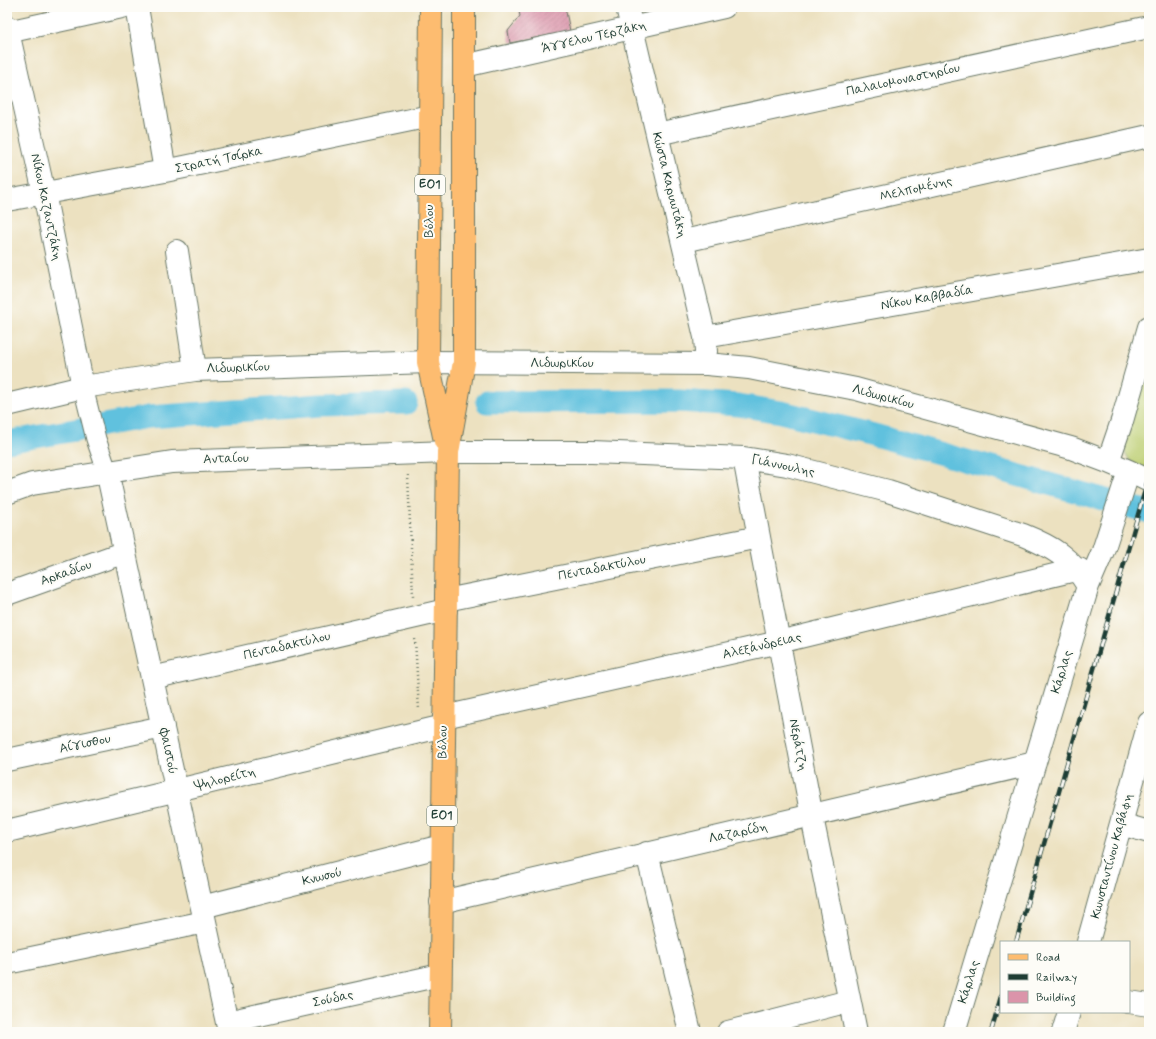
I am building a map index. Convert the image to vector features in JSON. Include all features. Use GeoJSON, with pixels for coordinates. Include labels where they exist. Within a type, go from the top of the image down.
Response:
{"type":"FeatureCollection","features":[{"type":"Feature","properties":{"kind":"main road","name":"Βόλου"},"geometry":{"type":"LineString","coordinates":[[428,362],[431,7]]}},
{"type":"Feature","properties":{"kind":"main road","name":"ΕΟ1"},"geometry":{"type":"LineString","coordinates":[[448,452],[464,362],[464,7]]}},
{"type":"Feature","properties":{"kind":"main road","name":"ΕΟ1"},"geometry":{"type":"LineString","coordinates":[[428,362],[448,452]]}},
{"type":"Feature","properties":{"kind":"main road","name":"Βόλου"},"geometry":{"type":"LineString","coordinates":[[440,1032],[448,452]]}},
{"type":"Feature","properties":{"kind":"street"},"geometry":{"type":"LineString","coordinates":[[7,30],[122,7]]}},
{"type":"Feature","properties":{"kind":"street"},"geometry":{"type":"LineString","coordinates":[[137,7],[165,171]]}},
{"type":"Feature","properties":{"kind":"street","name":"Κώστα Καρυωτάκη"},"geometry":{"type":"LineString","coordinates":[[627,7],[684,241],[705,337],[707,364]]}},
{"type":"Feature","properties":{"kind":"street","name":"Άγγελου Τερζάκη"},"geometry":{"type":"LineString","coordinates":[[464,66],[724,7]]}},
{"type":"Feature","properties":{"kind":"street","name":"Παλαιομοναστηρίου"},"geometry":{"type":"LineString","coordinates":[[657,134],[1149,27]]}},
{"type":"Feature","properties":{"kind":"street","name":"Νίκου Καζαντζάκη"},"geometry":{"type":"LineString","coordinates":[[7,30],[44,193],[83,387]]}},
{"type":"Feature","properties":{"kind":"street","name":"Στρατή Τσίρκα"},"geometry":{"type":"LineString","coordinates":[[7,200],[165,171],[430,116]]}},
{"type":"Feature","properties":{"kind":"street","name":"Μελπομένης"},"geometry":{"type":"LineString","coordinates":[[684,241],[1149,136]]}},
{"type":"Feature","properties":{"kind":"street"},"geometry":{"type":"LineString","coordinates":[[177,252],[195,370]]}},
{"type":"Feature","properties":{"kind":"street","name":"Νίκου Καββαδία"},"geometry":{"type":"LineString","coordinates":[[705,337],[1149,259]]}},
{"type":"Feature","properties":{"kind":"street"},"geometry":{"type":"LineString","coordinates":[[1149,327],[1122,421],[1108,462],[1127,476],[1149,481]]}},
{"type":"Feature","properties":{"kind":"street","name":"Λιδωρικίου"},"geometry":{"type":"LineString","coordinates":[[7,405],[83,387],[195,370],[428,362],[707,364],[749,368],[856,389],[1071,448],[1108,462]]}},
{"type":"Feature","properties":{"kind":"street"},"geometry":{"type":"LineString","coordinates":[[83,387],[96,439],[108,471]]}},
{"type":"Feature","properties":{"kind":"street","name":"Γιάννουλης"},"geometry":{"type":"LineString","coordinates":[[448,452],[592,452],[744,458],[787,465],[888,491],[1023,535],[1049,546],[1084,578]]}},
{"type":"Feature","properties":{"kind":"street","name":"Ανταίου"},"geometry":{"type":"LineString","coordinates":[[7,493],[32,484],[172,462],[448,452]]}},
{"type":"Feature","properties":{"kind":"street","name":"Νεράτζη"},"geometry":{"type":"LineString","coordinates":[[744,458],[812,817],[856,1032]]}},
{"type":"Feature","properties":{"kind":"street","name":"Φαιστού"},"geometry":{"type":"LineString","coordinates":[[108,471],[228,1027]]}},
{"type":"Feature","properties":{"kind":"street","name":"Κάρλας"},"geometry":{"type":"LineString","coordinates":[[954,1032],[1035,763],[1084,578],[1103,551],[1127,476]]}},
{"type":"Feature","properties":{"kind":"street","name":"Πενταδακτύλου"},"geometry":{"type":"LineString","coordinates":[[152,678],[446,605],[759,537]]}},
{"type":"Feature","properties":{"kind":"street","name":"Αρκαδίου"},"geometry":{"type":"LineString","coordinates":[[7,594],[125,552]]}},
{"type":"Feature","properties":{"kind":"street","name":"Αλεξάνδρειας"},"geometry":{"type":"LineString","coordinates":[[444,721],[779,642],[1084,578]]}},
{"type":"Feature","properties":{"kind":"street","name":"Ψηλορείτη"},"geometry":{"type":"LineString","coordinates":[[7,831],[177,791],[444,721]]}},
{"type":"Feature","properties":{"kind":"street","name":"Αίγισθου"},"geometry":{"type":"LineString","coordinates":[[7,760],[163,727]]}},
{"type":"Feature","properties":{"kind":"street","name":"Κωνσταντίνου Καβάφη"},"geometry":{"type":"LineString","coordinates":[[1088,941],[1147,737]]}},
{"type":"Feature","properties":{"kind":"street","name":"Λαζαρίδη"},"geometry":{"type":"LineString","coordinates":[[441,902],[647,852],[812,817],[1035,763]]}},
{"type":"Feature","properties":{"kind":"street"},"geometry":{"type":"LineString","coordinates":[[1121,824],[1149,832]]}},
{"type":"Feature","properties":{"kind":"street","name":"Κνωσού"},"geometry":{"type":"LineString","coordinates":[[7,963],[203,914],[442,846]]}},
{"type":"Feature","properties":{"kind":"street"},"geometry":{"type":"LineString","coordinates":[[647,852],[690,1032]]}},
{"type":"Feature","properties":{"kind":"street","name":"Σούδας"},"geometry":{"type":"LineString","coordinates":[[228,1027],[440,975]]}},
{"type":"Feature","properties":{"kind":"street"},"geometry":{"type":"LineString","coordinates":[[728,1032],[849,1001]]}},
{"type":"Feature","properties":{"kind":"street"},"geometry":{"type":"LineString","coordinates":[[1130,1002],[1149,1005]]}},
{"type":"Feature","properties":{"kind":"street"},"geometry":{"type":"LineString","coordinates":[[1063,1032],[1069,1013]]}},
{"type":"Feature","properties":{"kind":"green space"},"geometry":{"type":"Polygon","coordinates":[[[1149,348],[1149,455],[1144,472],[1131,462],[1126,455],[1123,446],[1149,348]]]}},
{"type":"Feature","properties":{"kind":"building"},"geometry":{"type":"Polygon","coordinates":[[[518,7],[565,7],[570,31],[510,43],[508,31],[520,16],[518,7]]]}},
{"type":"Feature","properties":{"kind":"waterway"},"geometry":{"type":"LineString","coordinates":[[487,402],[679,401],[738,405],[781,412],[878,436],[1149,512]]}},
{"type":"Feature","properties":{"kind":"waterway"},"geometry":{"type":"LineString","coordinates":[[7,442],[148,417],[321,405],[406,403]]}},
{"type":"Feature","properties":{"kind":"railway"},"geometry":{"type":"LineString","coordinates":[[1016,941],[1149,476]]}},
{"type":"Feature","properties":{"kind":"railway"},"geometry":{"type":"LineString","coordinates":[[991,1032],[1000,1000]]}}]}
